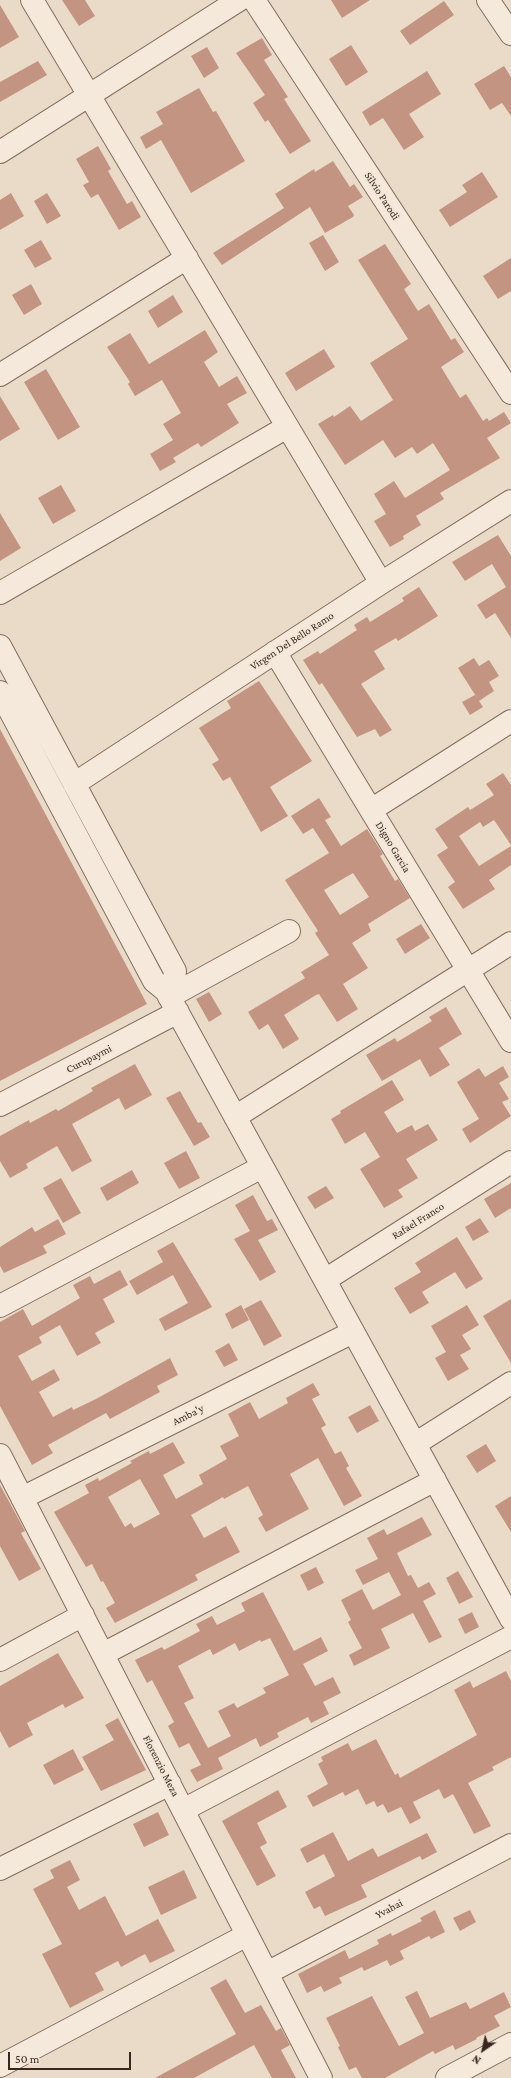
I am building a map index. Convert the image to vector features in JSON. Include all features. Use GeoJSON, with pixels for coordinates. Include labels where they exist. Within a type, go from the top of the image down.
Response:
{"type":"FeatureCollection","features":[{"type":"Feature","properties":{"kind":"street"},"geometry":{"type":"LineString","coordinates":[[32,0],[381,583]]}},
{"type":"Feature","properties":{"kind":"street"},"geometry":{"type":"LineString","coordinates":[[0,152],[239,0]]}},
{"type":"Feature","properties":{"kind":"street","name":"Silvio Parodi"},"geometry":{"type":"LineString","coordinates":[[254,0],[511,393]]}},
{"type":"Feature","properties":{"kind":"street"},"geometry":{"type":"LineString","coordinates":[[488,0],[511,34]]}},
{"type":"Feature","properties":{"kind":"street"},"geometry":{"type":"LineString","coordinates":[[0,375],[186,258]]}},
{"type":"Feature","properties":{"kind":"street"},"geometry":{"type":"LineString","coordinates":[[0,593],[287,427]]}},
{"type":"Feature","properties":{"kind":"street","name":"Virgen Del Bello Ramo"},"geometry":{"type":"LineString","coordinates":[[74,784],[381,583],[511,500]]}},
{"type":"Feature","properties":{"kind":"street"},"geometry":{"type":"LineString","coordinates":[[0,646],[175,972],[171,1000]]}},
{"type":"Feature","properties":{"kind":"street","name":"Digno Garcia"},"geometry":{"type":"LineString","coordinates":[[275,652],[511,1042]]}},
{"type":"Feature","properties":{"kind":"street"},"geometry":{"type":"LineString","coordinates":[[25,693],[2,700],[154,981],[171,1000],[353,1332],[508,1609]]}},
{"type":"Feature","properties":{"kind":"street"},"geometry":{"type":"LineString","coordinates":[[371,810],[511,720]]}},
{"type":"Feature","properties":{"kind":"street","name":"Curupaymi"},"geometry":{"type":"LineString","coordinates":[[0,1105],[171,1000],[289,931]]}},
{"type":"Feature","properties":{"kind":"street"},"geometry":{"type":"LineString","coordinates":[[235,1117],[511,943]]}},
{"type":"Feature","properties":{"kind":"street","name":"Rafael Franco"},"geometry":{"type":"LineString","coordinates":[[325,1280],[511,1162]]}},
{"type":"Feature","properties":{"kind":"street"},"geometry":{"type":"LineString","coordinates":[[0,1306],[262,1167]]}},
{"type":"Feature","properties":{"kind":"street","name":"Amba'y"},"geometry":{"type":"LineString","coordinates":[[22,1498],[353,1332]]}},
{"type":"Feature","properties":{"kind":"street"},"geometry":{"type":"LineString","coordinates":[[415,1444],[511,1383]]}},
{"type":"Feature","properties":{"kind":"street","name":"Florenzio Meza"},"geometry":{"type":"LineString","coordinates":[[0,1455],[321,2078]]}},
{"type":"Feature","properties":{"kind":"street"},"geometry":{"type":"LineString","coordinates":[[103,1654],[435,1480]]}},
{"type":"Feature","properties":{"kind":"street"},"geometry":{"type":"LineString","coordinates":[[0,1660],[83,1615]]}},
{"type":"Feature","properties":{"kind":"street"},"geometry":{"type":"LineString","coordinates":[[184,1810],[511,1637]]}},
{"type":"Feature","properties":{"kind":"street"},"geometry":{"type":"LineString","coordinates":[[0,1869],[170,1784]]}},
{"type":"Feature","properties":{"kind":"street","name":"Yvahai"},"geometry":{"type":"LineString","coordinates":[[267,1973],[511,1845]]}},
{"type":"Feature","properties":{"kind":"street"},"geometry":{"type":"LineString","coordinates":[[0,2066],[247,1935]]}},
{"type":"Feature","properties":{"kind":"street"},"geometry":{"type":"LineString","coordinates":[[447,2078],[511,2044]]}},
{"type":"Feature","properties":{"kind":"building"},"geometry":{"type":"Polygon","coordinates":[[[62,0],[85,0],[95,16],[79,26],[62,0]]]}},
{"type":"Feature","properties":{"kind":"building"},"geometry":{"type":"Polygon","coordinates":[[[331,0],[370,0],[342,18],[331,0]]]}},
{"type":"Feature","properties":{"kind":"building"},"geometry":{"type":"Polygon","coordinates":[[[444,1],[454,15],[410,45],[400,31],[444,1]]]}},
{"type":"Feature","properties":{"kind":"building"},"geometry":{"type":"Polygon","coordinates":[[[0,5],[19,37],[0,48],[0,5]]]}},
{"type":"Feature","properties":{"kind":"building"},"geometry":{"type":"Polygon","coordinates":[[[262,38],[272,55],[264,60],[288,97],[284,99],[311,141],[290,154],[268,120],[265,122],[253,103],[265,95],[236,53],[262,38]]]}},
{"type":"Feature","properties":{"kind":"building"},"geometry":{"type":"Polygon","coordinates":[[[351,45],[368,72],[346,86],[329,59],[351,45]]]}},
{"type":"Feature","properties":{"kind":"building"},"geometry":{"type":"Polygon","coordinates":[[[207,47],[219,68],[204,78],[191,56],[207,47]]]}},
{"type":"Feature","properties":{"kind":"building"},"geometry":{"type":"Polygon","coordinates":[[[38,61],[47,75],[0,102],[0,82],[38,61]]]}},
{"type":"Feature","properties":{"kind":"building"},"geometry":{"type":"Polygon","coordinates":[[[504,66],[511,77],[511,116],[502,103],[490,110],[474,84],[504,66]]]}},
{"type":"Feature","properties":{"kind":"building"},"geometry":{"type":"Polygon","coordinates":[[[427,71],[441,94],[409,114],[424,137],[404,150],[383,118],[370,126],[362,112],[427,71]]]}},
{"type":"Feature","properties":{"kind":"building"},"geometry":{"type":"Polygon","coordinates":[[[199,88],[213,112],[216,111],[245,161],[191,193],[161,140],[146,149],[140,137],[163,124],[156,112],[199,88]]]}},
{"type":"Feature","properties":{"kind":"building"},"geometry":{"type":"Polygon","coordinates":[[[98,146],[111,169],[108,171],[127,204],[132,201],[141,217],[119,230],[98,194],[91,198],[83,185],[89,182],[76,159],[98,146]]]}},
{"type":"Feature","properties":{"kind":"building"},"geometry":{"type":"Polygon","coordinates":[[[333,161],[350,187],[354,184],[363,197],[348,206],[354,215],[353,217],[325,233],[310,207],[222,265],[213,253],[284,208],[275,194],[314,169],[315,172],[333,161]]]}},
{"type":"Feature","properties":{"kind":"building"},"geometry":{"type":"Polygon","coordinates":[[[482,172],[498,197],[450,227],[439,210],[467,192],[462,185],[482,172]]]}},
{"type":"Feature","properties":{"kind":"building"},"geometry":{"type":"Polygon","coordinates":[[[11,193],[24,216],[0,230],[0,200],[11,193]]]}},
{"type":"Feature","properties":{"kind":"building"},"geometry":{"type":"Polygon","coordinates":[[[47,193],[61,216],[47,224],[34,201],[47,193]]]}},
{"type":"Feature","properties":{"kind":"building"},"geometry":{"type":"Polygon","coordinates":[[[323,235],[339,262],[325,271],[309,243],[323,235]]]}},
{"type":"Feature","properties":{"kind":"building"},"geometry":{"type":"Polygon","coordinates":[[[41,240],[52,259],[35,268],[24,250],[41,240]]]}},
{"type":"Feature","properties":{"kind":"building"},"geometry":{"type":"Polygon","coordinates":[[[385,244],[411,284],[404,289],[418,311],[429,304],[451,340],[455,338],[464,352],[441,367],[460,398],[466,394],[483,421],[487,418],[489,421],[504,412],[511,423],[487,438],[500,458],[440,493],[444,499],[416,516],[421,525],[403,536],[404,539],[390,547],[374,521],[386,514],[374,494],[394,481],[405,498],[450,470],[433,443],[417,454],[412,447],[395,458],[383,440],[345,465],[318,424],[333,415],[334,417],[350,406],[361,421],[393,400],[370,363],[408,339],[358,260],[385,244]]]}},
{"type":"Feature","properties":{"kind":"building"},"geometry":{"type":"Polygon","coordinates":[[[511,258],[511,291],[498,299],[483,276],[511,258]]]}},
{"type":"Feature","properties":{"kind":"building"},"geometry":{"type":"Polygon","coordinates":[[[31,284],[42,304],[24,315],[12,295],[31,284]]]}},
{"type":"Feature","properties":{"kind":"building"},"geometry":{"type":"Polygon","coordinates":[[[173,295],[183,312],[158,328],[148,311],[173,295]]]}},
{"type":"Feature","properties":{"kind":"building"},"geometry":{"type":"Polygon","coordinates":[[[205,330],[218,352],[204,362],[219,387],[237,376],[247,393],[227,404],[239,423],[201,447],[198,443],[173,458],[176,462],[160,471],[150,454],[173,440],[163,424],[181,413],[162,380],[135,396],[128,384],[130,382],[107,347],[130,333],[149,364],[205,330]]]}},
{"type":"Feature","properties":{"kind":"building"},"geometry":{"type":"Polygon","coordinates":[[[324,349],[335,367],[296,391],[285,373],[324,349]]]}},
{"type":"Feature","properties":{"kind":"building"},"geometry":{"type":"Polygon","coordinates":[[[46,369],[80,427],[58,440],[24,382],[46,369]]]}},
{"type":"Feature","properties":{"kind":"building"},"geometry":{"type":"Polygon","coordinates":[[[0,396],[20,429],[0,441],[0,396]]]}},
{"type":"Feature","properties":{"kind":"building"},"geometry":{"type":"Polygon","coordinates":[[[61,485],[76,511],[53,524],[38,498],[61,485]]]}},
{"type":"Feature","properties":{"kind":"building"},"geometry":{"type":"Polygon","coordinates":[[[0,513],[21,548],[0,561],[0,513]]]}},
{"type":"Feature","properties":{"kind":"building"},"geometry":{"type":"Polygon","coordinates":[[[498,535],[511,556],[511,638],[495,613],[486,619],[477,605],[506,587],[492,564],[465,581],[452,562],[498,535]]]}},
{"type":"Feature","properties":{"kind":"building"},"geometry":{"type":"Polygon","coordinates":[[[419,587],[438,616],[398,641],[396,638],[374,651],[385,669],[361,684],[392,730],[380,737],[375,729],[357,737],[322,683],[319,685],[303,660],[318,651],[320,654],[357,630],[354,625],[367,617],[370,622],[404,601],[402,598],[419,587]]]}},
{"type":"Feature","properties":{"kind":"building"},"geometry":{"type":"Polygon","coordinates":[[[474,658],[479,666],[489,660],[499,676],[489,682],[494,691],[479,701],[458,668],[474,658]]]}},
{"type":"Feature","properties":{"kind":"building"},"geometry":{"type":"Polygon","coordinates":[[[259,681],[312,761],[270,787],[288,816],[261,832],[230,777],[223,781],[212,764],[219,760],[199,728],[231,708],[227,701],[259,681]]]}},
{"type":"Feature","properties":{"kind":"building"},"geometry":{"type":"Polygon","coordinates":[[[475,695],[483,707],[470,715],[462,702],[475,695]]]}},
{"type":"Feature","properties":{"kind":"building"},"geometry":{"type":"Polygon","coordinates":[[[0,729],[147,1004],[0,1081],[0,729]]]}},
{"type":"Feature","properties":{"kind":"building"},"geometry":{"type":"Polygon","coordinates":[[[503,773],[511,785],[511,845],[494,820],[483,827],[480,822],[459,836],[479,866],[511,846],[511,865],[489,880],[495,889],[463,909],[448,887],[455,882],[437,855],[448,848],[435,829],[468,807],[470,810],[494,795],[486,784],[503,773]]]}},
{"type":"Feature","properties":{"kind":"building"},"geometry":{"type":"Polygon","coordinates":[[[319,798],[331,817],[325,820],[341,846],[367,829],[383,854],[380,856],[395,881],[398,879],[410,898],[368,924],[371,931],[352,943],[368,968],[343,984],[358,1009],[337,1022],[319,994],[316,995],[284,1015],[299,1039],[283,1049],[268,1024],[259,1030],[248,1012],[305,978],[301,972],[329,955],[315,933],[318,931],[285,880],[329,853],[313,828],[303,834],[291,816],[319,798]],[[353,873],[324,890],[340,915],[369,897],[353,873]]]}},
{"type":"Feature","properties":{"kind":"building"},"geometry":{"type":"Polygon","coordinates":[[[421,924],[430,938],[405,954],[396,939],[421,924]]]}},
{"type":"Feature","properties":{"kind":"building"},"geometry":{"type":"Polygon","coordinates":[[[209,992],[222,1014],[209,1022],[196,999],[209,992]]]}},
{"type":"Feature","properties":{"kind":"building"},"geometry":{"type":"Polygon","coordinates":[[[446,1007],[462,1034],[439,1048],[450,1065],[430,1077],[420,1059],[382,1081],[366,1055],[395,1038],[397,1042],[432,1021],[429,1017],[446,1007]]]}},
{"type":"Feature","properties":{"kind":"building"},"geometry":{"type":"Polygon","coordinates":[[[135,1064],[152,1095],[125,1110],[119,1098],[72,1124],[92,1161],[72,1172],[57,1146],[26,1164],[28,1168],[10,1178],[0,1161],[0,1136],[29,1120],[30,1123],[56,1109],[58,1111],[93,1091],[91,1088],[135,1064]]]}},
{"type":"Feature","properties":{"kind":"building"},"geometry":{"type":"Polygon","coordinates":[[[503,1066],[509,1077],[499,1083],[509,1099],[502,1102],[511,1116],[470,1143],[462,1129],[479,1119],[457,1082],[479,1068],[485,1077],[503,1066]]]}},
{"type":"Feature","properties":{"kind":"building"},"geometry":{"type":"Polygon","coordinates":[[[392,1080],[404,1100],[384,1112],[397,1133],[412,1125],[415,1131],[428,1124],[438,1140],[406,1159],[418,1178],[398,1190],[403,1197],[384,1208],[360,1169],[380,1157],[365,1132],[345,1144],[331,1119],[341,1113],[340,1111],[392,1080]]]}},
{"type":"Feature","properties":{"kind":"building"},"geometry":{"type":"Polygon","coordinates":[[[180,1091],[198,1123],[201,1122],[210,1137],[194,1146],[166,1098],[180,1091]]]}},
{"type":"Feature","properties":{"kind":"building"},"geometry":{"type":"Polygon","coordinates":[[[186,1151],[200,1178],[179,1189],[164,1163],[186,1151]]]}},
{"type":"Feature","properties":{"kind":"building"},"geometry":{"type":"Polygon","coordinates":[[[132,1170],[139,1183],[107,1201],[100,1188],[132,1170]]]}},
{"type":"Feature","properties":{"kind":"building"},"geometry":{"type":"Polygon","coordinates":[[[61,1178],[81,1213],[63,1223],[43,1188],[61,1178]]]}},
{"type":"Feature","properties":{"kind":"building"},"geometry":{"type":"Polygon","coordinates":[[[511,1183],[511,1208],[495,1218],[484,1199],[511,1183]]]}},
{"type":"Feature","properties":{"kind":"building"},"geometry":{"type":"Polygon","coordinates":[[[326,1186],[334,1198],[315,1209],[307,1197],[326,1186]]]}},
{"type":"Feature","properties":{"kind":"building"},"geometry":{"type":"Polygon","coordinates":[[[253,1195],[267,1221],[272,1219],[278,1230],[258,1240],[276,1272],[260,1281],[234,1239],[250,1231],[235,1205],[253,1195]]]}},
{"type":"Feature","properties":{"kind":"building"},"geometry":{"type":"Polygon","coordinates":[[[480,1218],[489,1232],[473,1241],[465,1227],[480,1218]]]}},
{"type":"Feature","properties":{"kind":"building"},"geometry":{"type":"Polygon","coordinates":[[[58,1219],[66,1234],[43,1246],[47,1253],[4,1273],[0,1266],[0,1247],[32,1227],[35,1232],[58,1219]]]}},
{"type":"Feature","properties":{"kind":"building"},"geometry":{"type":"Polygon","coordinates":[[[457,1237],[483,1279],[466,1289],[455,1272],[422,1292],[429,1303],[410,1314],[394,1288],[421,1272],[415,1263],[457,1237]]]}},
{"type":"Feature","properties":{"kind":"building"},"geometry":{"type":"Polygon","coordinates":[[[173,1242],[212,1307],[165,1331],[159,1319],[188,1303],[173,1275],[137,1295],[129,1281],[163,1262],[157,1251],[173,1242]]]}},
{"type":"Feature","properties":{"kind":"building"},"geometry":{"type":"Polygon","coordinates":[[[120,1270],[128,1285],[103,1299],[115,1322],[95,1333],[101,1343],[77,1356],[60,1325],[39,1337],[42,1343],[18,1356],[32,1381],[54,1369],[60,1380],[39,1392],[53,1417],[72,1407],[73,1410],[96,1399],[170,1358],[178,1375],[157,1386],[160,1392],[110,1419],[106,1413],[48,1445],[53,1453],[32,1465],[0,1406],[0,1322],[23,1309],[32,1326],[80,1298],[73,1285],[90,1276],[94,1284],[120,1270]]]}},
{"type":"Feature","properties":{"kind":"building"},"geometry":{"type":"Polygon","coordinates":[[[511,1299],[511,1363],[483,1316],[511,1299]]]}},
{"type":"Feature","properties":{"kind":"building"},"geometry":{"type":"Polygon","coordinates":[[[261,1300],[282,1336],[264,1346],[244,1309],[261,1300]]]}},
{"type":"Feature","properties":{"kind":"building"},"geometry":{"type":"Polygon","coordinates":[[[241,1305],[249,1320],[232,1329],[225,1314],[241,1305]]]}},
{"type":"Feature","properties":{"kind":"building"},"geometry":{"type":"Polygon","coordinates":[[[467,1305],[479,1325],[462,1335],[471,1349],[460,1355],[469,1369],[448,1381],[435,1358],[446,1352],[431,1326],[467,1305]]]}},
{"type":"Feature","properties":{"kind":"building"},"geometry":{"type":"Polygon","coordinates":[[[229,1343],[238,1360],[224,1367],[215,1351],[229,1343]]]}},
{"type":"Feature","properties":{"kind":"building"},"geometry":{"type":"Polygon","coordinates":[[[313,1383],[320,1395],[312,1399],[326,1425],[321,1428],[335,1454],[341,1451],[349,1466],[346,1468],[362,1496],[344,1506],[318,1458],[290,1474],[309,1509],[266,1532],[258,1518],[263,1515],[248,1486],[224,1499],[223,1497],[191,1515],[204,1538],[226,1526],[240,1552],[195,1575],[198,1580],[115,1623],[106,1608],[115,1603],[103,1581],[101,1582],[92,1564],[86,1567],[54,1512],[89,1493],[85,1485],[98,1478],[99,1481],[132,1463],[130,1461],[149,1451],[150,1454],[173,1442],[185,1463],[163,1475],[176,1499],[203,1484],[199,1475],[227,1459],[220,1446],[239,1436],[228,1414],[250,1402],[259,1419],[288,1403],[286,1398],[313,1383]],[[140,1479],[108,1497],[125,1527],[131,1523],[134,1528],[160,1514],[140,1479]]]}},
{"type":"Feature","properties":{"kind":"building"},"geometry":{"type":"Polygon","coordinates":[[[370,1405],[379,1421],[357,1433],[348,1417],[370,1405]]]}},
{"type":"Feature","properties":{"kind":"building"},"geometry":{"type":"Polygon","coordinates":[[[486,1444],[496,1461],[477,1473],[466,1456],[486,1444]]]}},
{"type":"Feature","properties":{"kind":"building"},"geometry":{"type":"Polygon","coordinates":[[[0,1485],[25,1531],[21,1533],[41,1569],[19,1581],[0,1546],[0,1485]]]}},
{"type":"Feature","properties":{"kind":"building"},"geometry":{"type":"Polygon","coordinates":[[[511,1496],[511,1532],[495,1506],[511,1496]]]}},
{"type":"Feature","properties":{"kind":"building"},"geometry":{"type":"Polygon","coordinates":[[[422,1517],[432,1535],[397,1553],[408,1576],[411,1575],[418,1588],[429,1582],[436,1594],[423,1601],[442,1637],[429,1643],[413,1613],[381,1629],[390,1648],[354,1666],[349,1655],[362,1648],[348,1622],[351,1620],[341,1600],[362,1589],[373,1610],[401,1595],[389,1572],[363,1585],[355,1570],[378,1559],[367,1538],[384,1529],[387,1535],[422,1517]]]}},
{"type":"Feature","properties":{"kind":"building"},"geometry":{"type":"Polygon","coordinates":[[[316,1567],[324,1583],[308,1591],[300,1575],[316,1567]]]}},
{"type":"Feature","properties":{"kind":"building"},"geometry":{"type":"Polygon","coordinates":[[[458,1571],[473,1597],[459,1604],[446,1578],[458,1571]]]}},
{"type":"Feature","properties":{"kind":"building"},"geometry":{"type":"Polygon","coordinates":[[[263,1592],[294,1651],[321,1637],[328,1651],[303,1664],[315,1686],[333,1677],[341,1693],[323,1702],[329,1714],[311,1723],[308,1717],[277,1733],[279,1737],[260,1747],[256,1738],[218,1758],[223,1769],[197,1782],[190,1770],[201,1765],[189,1743],[179,1748],[168,1726],[174,1722],[152,1680],[147,1683],[135,1660],[162,1647],[164,1650],[200,1631],[196,1624],[212,1616],[217,1625],[245,1611],[241,1603],[263,1592]],[[270,1638],[261,1642],[260,1640],[239,1651],[235,1643],[213,1655],[210,1649],[178,1666],[194,1698],[184,1703],[208,1748],[231,1736],[218,1711],[234,1703],[237,1708],[266,1693],[263,1688],[289,1675],[270,1638]]]}},
{"type":"Feature","properties":{"kind":"building"},"geometry":{"type":"Polygon","coordinates":[[[472,1612],[479,1627],[465,1634],[458,1619],[472,1612]]]}},
{"type":"Feature","properties":{"kind":"building"},"geometry":{"type":"Polygon","coordinates":[[[58,1653],[84,1698],[65,1708],[63,1704],[27,1723],[33,1735],[9,1748],[0,1731],[0,1686],[58,1653]]]}},
{"type":"Feature","properties":{"kind":"building"},"geometry":{"type":"Polygon","coordinates":[[[506,1671],[511,1681],[511,1757],[492,1767],[494,1770],[468,1783],[491,1826],[474,1834],[453,1794],[444,1799],[439,1789],[413,1802],[421,1818],[410,1824],[401,1807],[388,1813],[383,1804],[377,1807],[374,1801],[366,1805],[358,1789],[345,1796],[343,1792],[313,1807],[307,1796],[328,1784],[318,1764],[323,1761],[321,1757],[348,1743],[352,1751],[376,1739],[395,1775],[398,1773],[400,1778],[477,1735],[454,1690],[470,1681],[473,1688],[506,1671]]]}},
{"type":"Feature","properties":{"kind":"building"},"geometry":{"type":"Polygon","coordinates":[[[118,1718],[146,1770],[101,1791],[82,1757],[114,1740],[105,1725],[118,1718]]]}},
{"type":"Feature","properties":{"kind":"building"},"geometry":{"type":"Polygon","coordinates":[[[73,1749],[84,1770],[54,1785],[43,1765],[73,1749]]]}},
{"type":"Feature","properties":{"kind":"building"},"geometry":{"type":"Polygon","coordinates":[[[278,1790],[287,1807],[257,1823],[267,1843],[260,1847],[276,1876],[257,1886],[222,1821],[278,1790]]]}},
{"type":"Feature","properties":{"kind":"building"},"geometry":{"type":"Polygon","coordinates":[[[158,1812],[169,1835],[144,1847],[133,1824],[158,1812]]]}},
{"type":"Feature","properties":{"kind":"building"},"geometry":{"type":"Polygon","coordinates":[[[333,1832],[348,1861],[373,1848],[378,1857],[427,1833],[437,1852],[422,1860],[420,1856],[361,1885],[367,1897],[325,1916],[320,1906],[314,1909],[305,1892],[335,1876],[324,1854],[307,1863],[300,1849],[333,1832]]]}},
{"type":"Feature","properties":{"kind":"building"},"geometry":{"type":"Polygon","coordinates":[[[70,1860],[80,1880],[67,1887],[79,1910],[105,1896],[126,1936],[158,1919],[175,1951],[150,1963],[145,1954],[121,1967],[118,1961],[95,1973],[104,1990],[70,2008],[42,1954],[62,1944],[33,1889],[54,1878],[50,1870],[70,1860]]]}},
{"type":"Feature","properties":{"kind":"building"},"geometry":{"type":"Polygon","coordinates":[[[184,1870],[197,1898],[161,1915],[148,1887],[184,1870]]]}},
{"type":"Feature","properties":{"kind":"building"},"geometry":{"type":"Polygon","coordinates":[[[435,1910],[445,1932],[431,1939],[429,1936],[400,1951],[404,1959],[390,1966],[387,1960],[364,1971],[362,1967],[339,1978],[342,1983],[324,1992],[321,1986],[307,1993],[298,1974],[345,1950],[349,1959],[379,1944],[377,1940],[391,1933],[392,1936],[422,1921],[420,1918],[435,1910]]]}},
{"type":"Feature","properties":{"kind":"building"},"geometry":{"type":"Polygon","coordinates":[[[470,1910],[476,1922],[460,1931],[453,1918],[470,1910]]]}},
{"type":"Feature","properties":{"kind":"building"},"geometry":{"type":"Polygon","coordinates":[[[226,1979],[245,2013],[261,2005],[276,2031],[281,2028],[290,2045],[281,2050],[296,2078],[272,2078],[254,2045],[194,2078],[155,2078],[236,2034],[210,1988],[226,1979]]]}},
{"type":"Feature","properties":{"kind":"building"},"geometry":{"type":"Polygon","coordinates":[[[417,1991],[430,2018],[466,2002],[470,2009],[504,1992],[511,2007],[494,2016],[500,2026],[476,2038],[477,2039],[455,2050],[453,2045],[435,2054],[433,2051],[385,2078],[362,2078],[356,2067],[349,2070],[338,2047],[340,2046],[326,2018],[372,1996],[399,2046],[424,2033],[405,1997],[417,1991]]]}}]}
